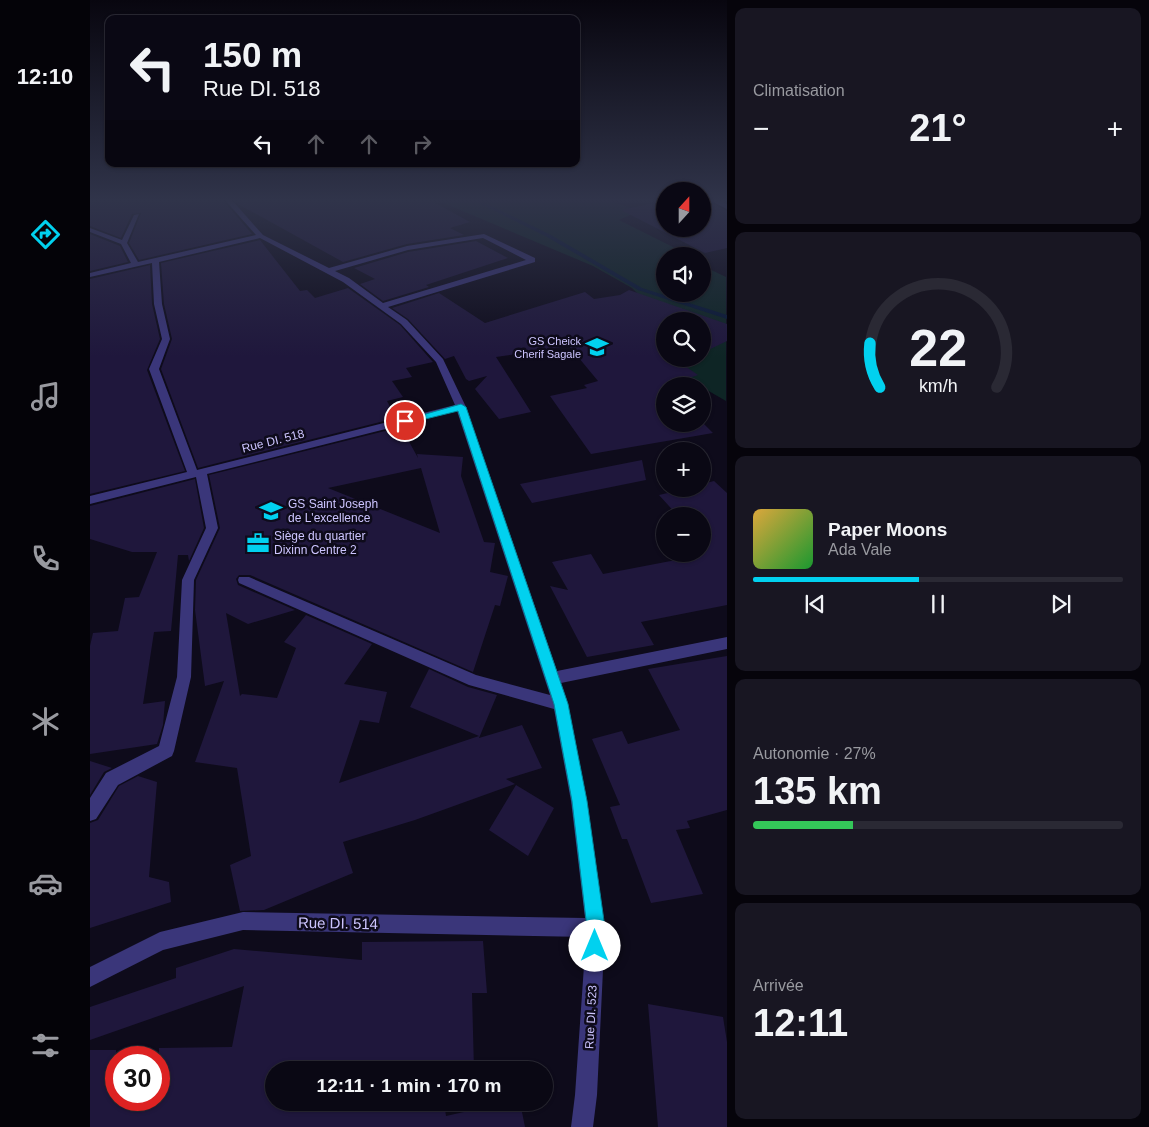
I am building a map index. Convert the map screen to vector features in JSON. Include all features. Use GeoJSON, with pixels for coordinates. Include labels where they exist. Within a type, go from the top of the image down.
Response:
{"type":"FeatureCollection","features":[{"type":"Feature","properties":{"kind":"street"},"geometry":{"type":"LineString","coordinates":[[129,252],[136,265]]}},
{"type":"Feature","properties":{"kind":"street"},"geometry":{"type":"LineString","coordinates":[[90,275],[192,252]]}},
{"type":"Feature","properties":{"kind":"street","name":"Rue DI. 523"},"geometry":{"type":"LineString","coordinates":[[291,252],[329,271],[404,322],[440,360],[461,407],[553,678],[561,704],[579,801],[596,928],[586,1095],[582,1127]]}},
{"type":"Feature","properties":{"kind":"street"},"geometry":{"type":"LineString","coordinates":[[329,271],[395,252]]}},
{"type":"Feature","properties":{"kind":"street"},"geometry":{"type":"LineString","coordinates":[[382,306],[532,260],[515,252]]}},
{"type":"Feature","properties":{"kind":"street"},"geometry":{"type":"LineString","coordinates":[[90,813],[112,779],[166,751],[184,677],[188,580],[212,528],[197,473],[154,369],[166,338],[158,304],[155,260]]}},
{"type":"Feature","properties":{"kind":"street","name":"Rue DI. 518"},"geometry":{"type":"LineString","coordinates":[[90,500],[461,407]]}},
{"type":"Feature","properties":{"kind":"street"},"geometry":{"type":"LineString","coordinates":[[244,580],[474,681],[561,704]]}},
{"type":"Feature","properties":{"kind":"street"},"geometry":{"type":"LineString","coordinates":[[553,678],[726,644]]}},
{"type":"Feature","properties":{"kind":"street","name":"Rue DI. 514"},"geometry":{"type":"LineString","coordinates":[[90,977],[160,941],[243,921],[596,928]]}},
{"type":"Feature","properties":{"kind":"green space"},"geometry":{"type":"Polygon","coordinates":[[[559,252],[656,252],[656,302],[711,302],[711,270],[726,277],[726,401],[711,392],[711,377],[684,377],[667,367],[711,367],[711,312],[656,312],[632,288],[593,266],[559,252]]]}},
{"type":"Feature","properties":{"kind":"green space"},"geometry":{"type":"Polygon","coordinates":[[[656,321],[656,361],[622,341],[656,321]]]}},
{"type":"Feature","properties":{"kind":"building"},"geometry":{"type":"Polygon","coordinates":[[[90,252],[123,252],[128,262],[90,271],[90,252]]]}},
{"type":"Feature","properties":{"kind":"building"},"geometry":{"type":"Polygon","coordinates":[[[134,252],[176,252],[139,260],[134,252]]]}},
{"type":"Feature","properties":{"kind":"building"},"geometry":{"type":"Polygon","coordinates":[[[210,252],[269,252],[300,291],[307,290],[315,298],[348,288],[400,325],[433,362],[406,368],[412,377],[392,381],[403,397],[387,401],[396,418],[198,468],[161,369],[172,339],[164,304],[161,263],[210,252]]]}},
{"type":"Feature","properties":{"kind":"building"},"geometry":{"type":"Polygon","coordinates":[[[324,252],[380,252],[343,262],[324,252]]]}},
{"type":"Feature","properties":{"kind":"building"},"geometry":{"type":"Polygon","coordinates":[[[408,252],[496,252],[508,258],[426,285],[429,287],[383,301],[360,284],[375,279],[354,268],[408,252]]]}},
{"type":"Feature","properties":{"kind":"building"},"geometry":{"type":"Polygon","coordinates":[[[150,265],[152,304],[160,339],[147,370],[185,471],[90,494],[90,279],[150,265]]]}},
{"type":"Feature","properties":{"kind":"building"},"geometry":{"type":"Polygon","coordinates":[[[629,290],[656,299],[656,302],[664,302],[692,312],[656,312],[656,367],[686,367],[698,375],[692,377],[656,377],[656,432],[711,431],[713,433],[591,454],[550,396],[587,388],[584,385],[598,381],[569,346],[496,357],[531,412],[499,419],[475,389],[487,376],[469,381],[466,379],[454,356],[445,359],[408,319],[392,308],[439,293],[485,323],[585,292],[594,299],[620,295],[629,290]]]}},
{"type":"Feature","properties":{"kind":"building"},"geometry":{"type":"Polygon","coordinates":[[[711,318],[727,324],[727,341],[711,349],[711,318]]]}},
{"type":"Feature","properties":{"kind":"building"},"geometry":{"type":"Polygon","coordinates":[[[401,427],[418,458],[417,454],[463,457],[461,476],[484,542],[495,543],[490,572],[508,576],[500,606],[495,605],[473,672],[250,575],[239,575],[236,579],[238,585],[295,610],[248,624],[226,613],[240,696],[242,694],[277,698],[296,648],[284,642],[306,615],[372,644],[344,684],[387,692],[379,723],[360,720],[339,783],[479,736],[410,707],[429,669],[468,687],[497,695],[479,738],[522,725],[542,768],[506,779],[515,784],[415,820],[343,842],[353,873],[264,910],[240,911],[230,865],[251,856],[237,768],[195,762],[224,681],[205,686],[195,610],[196,580],[220,528],[209,475],[401,427]],[[421,468],[328,488],[440,533],[421,468]]]}},
{"type":"Feature","properties":{"kind":"building"},"geometry":{"type":"Polygon","coordinates":[[[642,460],[646,480],[532,503],[520,484],[642,460]]]}},
{"type":"Feature","properties":{"kind":"building"},"geometry":{"type":"Polygon","coordinates":[[[195,479],[204,528],[189,561],[188,555],[178,555],[171,631],[154,632],[143,704],[165,701],[163,725],[157,744],[90,754],[90,646],[93,633],[118,631],[125,598],[139,597],[157,552],[132,552],[90,539],[90,506],[195,479]]]}},
{"type":"Feature","properties":{"kind":"building"},"geometry":{"type":"Polygon","coordinates":[[[714,481],[727,493],[727,605],[641,622],[654,645],[587,657],[550,586],[568,590],[552,562],[591,554],[603,574],[666,562],[711,562],[711,507],[670,507],[661,497],[711,497],[711,482],[714,481]]]}},
{"type":"Feature","properties":{"kind":"building"},"geometry":{"type":"Polygon","coordinates":[[[727,656],[727,810],[687,821],[690,828],[676,830],[703,894],[651,903],[627,839],[622,839],[610,807],[620,805],[592,739],[622,731],[628,744],[680,730],[648,669],[727,656]]]}},
{"type":"Feature","properties":{"kind":"building"},"geometry":{"type":"Polygon","coordinates":[[[90,761],[112,768],[104,772],[90,795],[90,761]]]}},
{"type":"Feature","properties":{"kind":"building"},"geometry":{"type":"Polygon","coordinates":[[[138,776],[157,782],[149,877],[169,882],[171,902],[90,928],[90,823],[98,820],[119,786],[138,776]]]}},
{"type":"Feature","properties":{"kind":"building"},"geometry":{"type":"Polygon","coordinates":[[[516,785],[554,808],[528,856],[489,830],[516,785]]]}},
{"type":"Feature","properties":{"kind":"building"},"geometry":{"type":"Polygon","coordinates":[[[483,941],[487,993],[472,993],[474,1061],[265,1061],[265,1111],[445,1111],[446,1116],[468,1111],[522,1111],[525,1127],[90,1127],[90,1050],[105,1050],[105,1111],[170,1111],[170,1048],[232,1047],[244,986],[90,1040],[90,1007],[176,978],[176,968],[234,949],[362,960],[362,942],[483,941]]]}},
{"type":"Feature","properties":{"kind":"building"},"geometry":{"type":"Polygon","coordinates":[[[648,1004],[723,1017],[727,1042],[727,1127],[658,1127],[648,1004]]]}},
{"type":"Feature","properties":{"kind":"waterway"},"geometry":{"type":"LineString","coordinates":[[576,252],[640,289],[727,317]]}},
{"type":"Feature","properties":{"kind":"place","name":"GS Cheick Cherif Sagale"},"geometry":{"type":"Point","coordinates":[597,347]}},
{"type":"Feature","properties":{"kind":"place","name":"GS Saint Joseph de L'excellence"},"geometry":{"type":"Point","coordinates":[271,511]}},
{"type":"Feature","properties":{"kind":"place","name":"Siège du quartier Dixinn Centre 2"},"geometry":{"type":"Point","coordinates":[258,543]}},
{"type":"Feature","properties":{"kind":"route"},"geometry":{"type":"LineString","coordinates":[[405,421],[461,407],[561,704],[579,801],[596,928],[595,946]]}}]}
